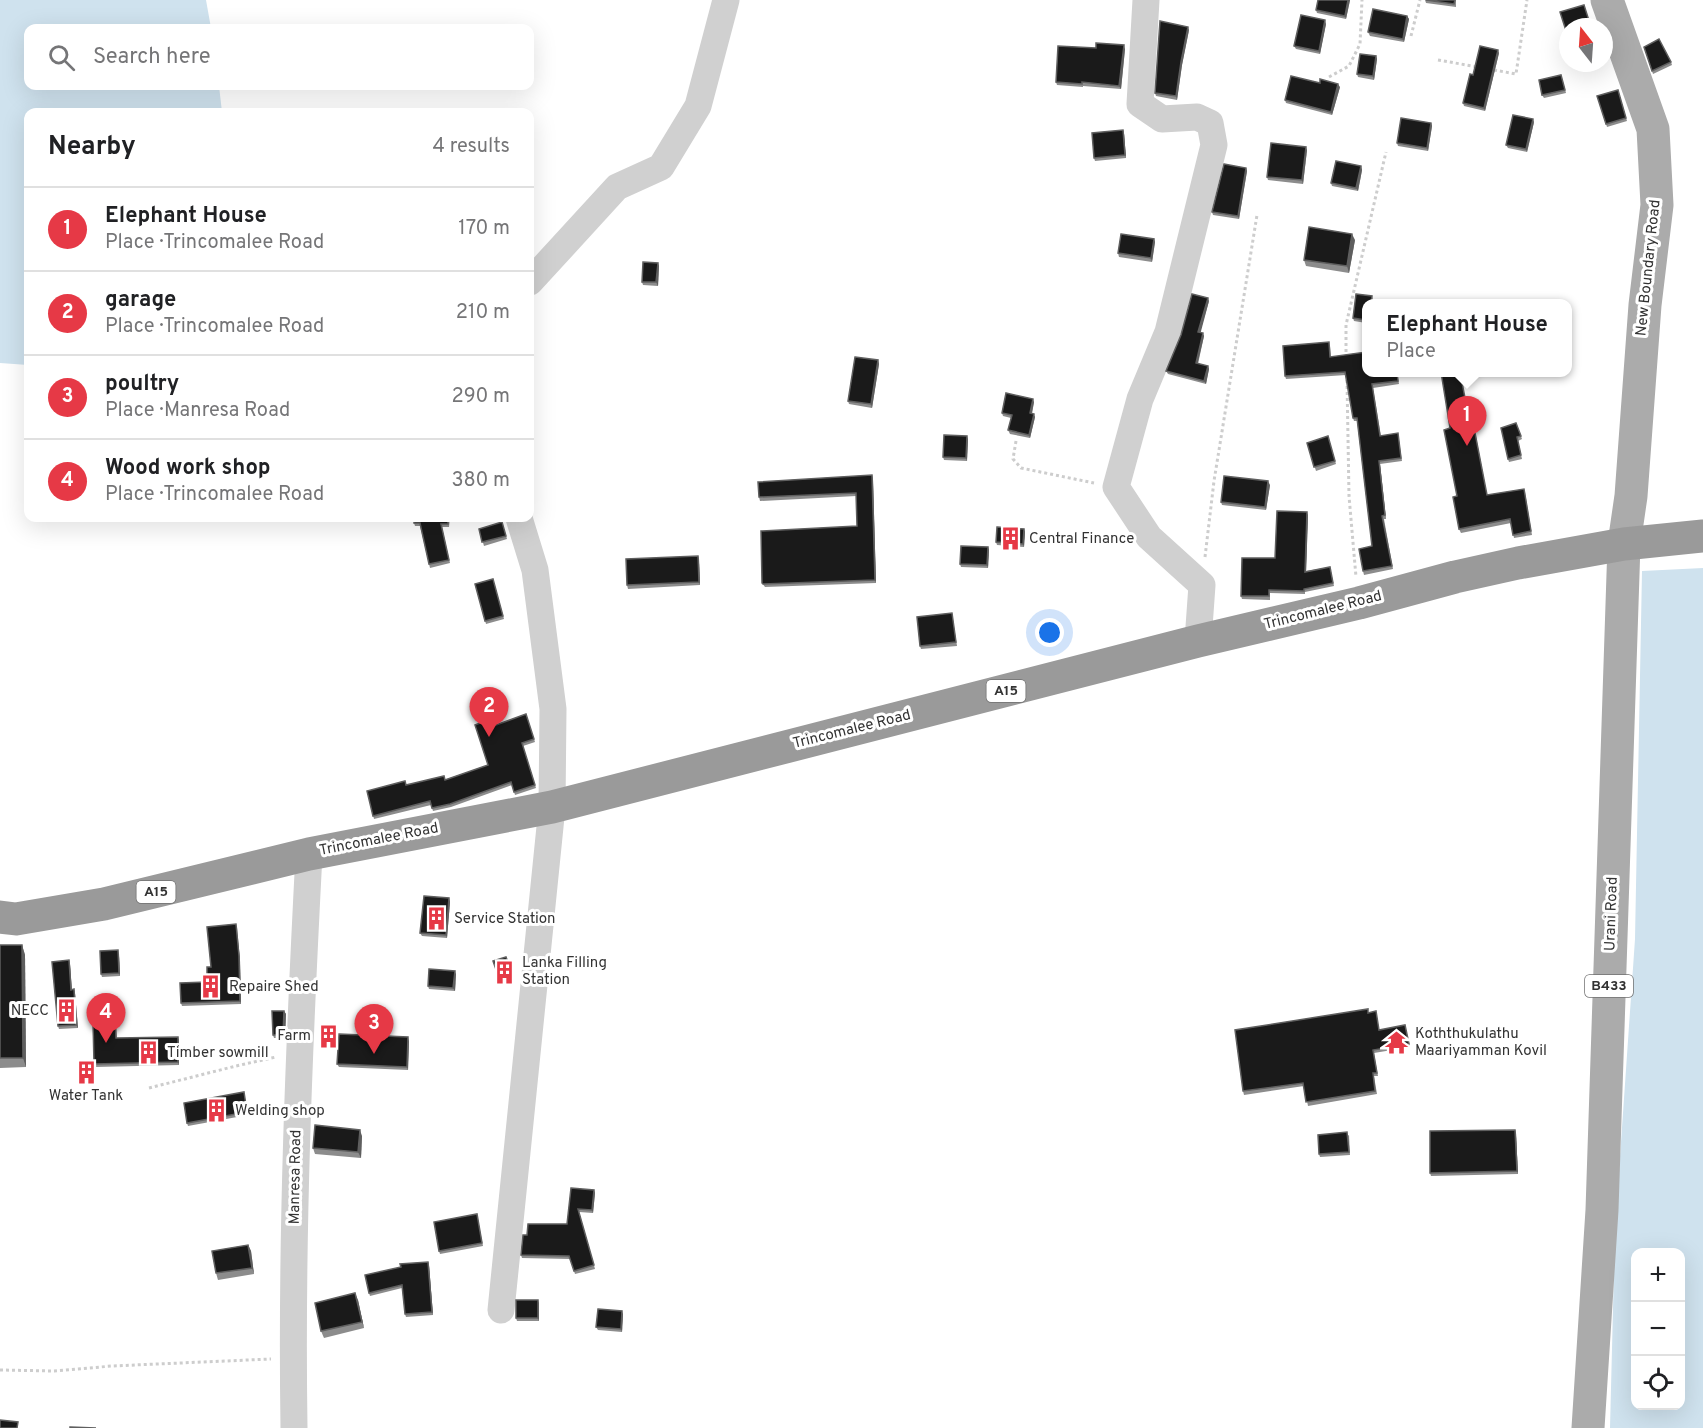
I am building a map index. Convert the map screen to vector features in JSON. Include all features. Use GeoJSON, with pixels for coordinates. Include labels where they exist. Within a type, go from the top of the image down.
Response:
{"type":"FeatureCollection","features":[{"type":"Feature","properties":{"kind":"highway","name":"Trincomalee Road"},"geometry":{"type":"LineString","coordinates":[[0,917],[16,919],[104,904],[309,854],[552,807],[1198,641],[1518,563],[1624,544],[1703,536]]}},
{"type":"Feature","properties":{"kind":"main road","name":"New Boundary Road"},"geometry":{"type":"LineString","coordinates":[[1607,0],[1653,129],[1657,205],[1644,305],[1630,496],[1624,544]]}},
{"type":"Feature","properties":{"kind":"main road","name":"Urani Road"},"geometry":{"type":"LineString","coordinates":[[1588,1428],[1602,1210],[1624,544]]}},
{"type":"Feature","properties":{"kind":"street"},"geometry":{"type":"LineString","coordinates":[[534,278],[617,187],[661,167],[698,106],[726,0]]}},
{"type":"Feature","properties":{"kind":"street"},"geometry":{"type":"LineString","coordinates":[[1146,0],[1140,104],[1162,118],[1197,117],[1210,123],[1214,145],[1168,332],[1140,399],[1116,488],[1149,537],[1202,585],[1198,641]]}},
{"type":"Feature","properties":{"kind":"street"},"geometry":{"type":"LineString","coordinates":[[501,1310],[552,807],[553,709],[535,570],[520,522]]}},
{"type":"Feature","properties":{"kind":"street","name":"Manresa Road"},"geometry":{"type":"LineString","coordinates":[[294,1428],[298,1052],[309,854]]}},
{"type":"Feature","properties":{"kind":"path"},"geometry":{"type":"LineString","coordinates":[[1329,77],[1349,66],[1360,44],[1362,0]]}},
{"type":"Feature","properties":{"kind":"path"},"geometry":{"type":"LineString","coordinates":[[1411,36],[1420,0]]}},
{"type":"Feature","properties":{"kind":"path"},"geometry":{"type":"LineString","coordinates":[[1494,70],[1516,74],[1527,0]]}},
{"type":"Feature","properties":{"kind":"path"},"geometry":{"type":"LineString","coordinates":[[1438,60],[1483,68]]}},
{"type":"Feature","properties":{"kind":"path"},"geometry":{"type":"LineString","coordinates":[[1346,359],[1346,325],[1386,152]]}},
{"type":"Feature","properties":{"kind":"path"},"geometry":{"type":"LineString","coordinates":[[1202,585],[1214,481],[1257,215]]}},
{"type":"Feature","properties":{"kind":"path"},"geometry":{"type":"LineString","coordinates":[[1347,371],[1348,496],[1359,603]]}},
{"type":"Feature","properties":{"kind":"path"},"geometry":{"type":"LineString","coordinates":[[1016,441],[1013,459],[1021,468],[1116,488]]}},
{"type":"Feature","properties":{"kind":"path"},"geometry":{"type":"LineString","coordinates":[[149,1088],[298,1052]]}},
{"type":"Feature","properties":{"kind":"path"},"geometry":{"type":"LineString","coordinates":[[0,1371],[54,1371],[112,1366],[293,1358]]}},
{"type":"Feature","properties":{"kind":"water"},"geometry":{"type":"Polygon","coordinates":[[[0,0],[206,0],[210,24],[24,24],[24,90],[219,90],[222,108],[24,108],[24,365],[0,363],[0,0]]]}},
{"type":"Feature","properties":{"kind":"water"},"geometry":{"type":"Polygon","coordinates":[[[1703,568],[1703,1428],[1610,1428],[1615,1229],[1635,939],[1642,571],[1703,568]]]}},
{"type":"Feature","properties":{"kind":"building"},"geometry":{"type":"Polygon","coordinates":[[[1318,0],[1348,0],[1345,16],[1316,10],[1318,0]]]}},
{"type":"Feature","properties":{"kind":"building"},"geometry":{"type":"Polygon","coordinates":[[[1426,0],[1455,0],[1454,4],[1426,0]]]}},
{"type":"Feature","properties":{"kind":"building"},"geometry":{"type":"Polygon","coordinates":[[[1584,5],[1588,18],[1562,18],[1560,12],[1584,5]]]}},
{"type":"Feature","properties":{"kind":"building"},"geometry":{"type":"Polygon","coordinates":[[[1373,9],[1407,16],[1403,39],[1368,32],[1373,9]]]}},
{"type":"Feature","properties":{"kind":"building"},"geometry":{"type":"Polygon","coordinates":[[[1301,15],[1325,20],[1319,51],[1294,46],[1301,15]]]}},
{"type":"Feature","properties":{"kind":"building"},"geometry":{"type":"Polygon","coordinates":[[[1160,21],[1188,27],[1176,96],[1155,93],[1160,21]]]}},
{"type":"Feature","properties":{"kind":"building"},"geometry":{"type":"Polygon","coordinates":[[[1659,39],[1671,62],[1652,71],[1644,47],[1659,39]]]}},
{"type":"Feature","properties":{"kind":"building"},"geometry":{"type":"Polygon","coordinates":[[[1096,43],[1124,45],[1119,86],[1056,82],[1058,46],[1096,48],[1096,43]]]}},
{"type":"Feature","properties":{"kind":"building"},"geometry":{"type":"Polygon","coordinates":[[[1480,46],[1498,50],[1484,108],[1463,103],[1480,46]]]}},
{"type":"Feature","properties":{"kind":"building"},"geometry":{"type":"Polygon","coordinates":[[[1360,54],[1376,56],[1373,76],[1357,74],[1360,54]]]}},
{"type":"Feature","properties":{"kind":"building"},"geometry":{"type":"Polygon","coordinates":[[[1561,75],[1565,90],[1542,95],[1539,80],[1561,75]]]}},
{"type":"Feature","properties":{"kind":"building"},"geometry":{"type":"Polygon","coordinates":[[[1291,76],[1320,83],[1320,79],[1338,84],[1331,112],[1285,100],[1291,76]]]}},
{"type":"Feature","properties":{"kind":"building"},"geometry":{"type":"Polygon","coordinates":[[[1618,90],[1626,118],[1606,124],[1597,96],[1618,90]]]}},
{"type":"Feature","properties":{"kind":"building"},"geometry":{"type":"Polygon","coordinates":[[[1513,115],[1533,119],[1526,149],[1506,145],[1513,115]]]}},
{"type":"Feature","properties":{"kind":"building"},"geometry":{"type":"Polygon","coordinates":[[[1401,118],[1431,123],[1427,148],[1397,143],[1401,118]]]}},
{"type":"Feature","properties":{"kind":"building"},"geometry":{"type":"Polygon","coordinates":[[[1123,130],[1125,155],[1094,158],[1092,133],[1123,130]]]}},
{"type":"Feature","properties":{"kind":"building"},"geometry":{"type":"Polygon","coordinates":[[[1271,143],[1306,147],[1302,180],[1267,177],[1271,143]]]}},
{"type":"Feature","properties":{"kind":"building"},"geometry":{"type":"Polygon","coordinates":[[[1336,161],[1361,166],[1356,188],[1331,183],[1336,161]]]}},
{"type":"Feature","properties":{"kind":"building"},"geometry":{"type":"Polygon","coordinates":[[[1224,164],[1246,168],[1238,216],[1212,212],[1224,164]]]}},
{"type":"Feature","properties":{"kind":"building"},"geometry":{"type":"Polygon","coordinates":[[[1309,227],[1352,234],[1347,266],[1304,260],[1309,227]]]}},
{"type":"Feature","properties":{"kind":"building"},"geometry":{"type":"Polygon","coordinates":[[[1121,234],[1154,239],[1151,258],[1118,253],[1121,234]]]}},
{"type":"Feature","properties":{"kind":"building"},"geometry":{"type":"Polygon","coordinates":[[[643,262],[658,263],[656,282],[642,282],[643,262]]]}},
{"type":"Feature","properties":{"kind":"building"},"geometry":{"type":"Polygon","coordinates":[[[1192,294],[1208,298],[1198,332],[1203,333],[1196,363],[1208,366],[1204,381],[1166,371],[1181,335],[1192,294]]]}},
{"type":"Feature","properties":{"kind":"building"},"geometry":{"type":"Polygon","coordinates":[[[1356,294],[1372,296],[1372,299],[1362,299],[1362,319],[1353,318],[1356,294]]]}},
{"type":"Feature","properties":{"kind":"building"},"geometry":{"type":"Polygon","coordinates":[[[1329,342],[1330,357],[1362,353],[1362,377],[1398,377],[1398,381],[1372,384],[1380,436],[1398,433],[1401,458],[1379,461],[1385,515],[1382,516],[1392,566],[1363,571],[1359,549],[1372,546],[1357,418],[1353,418],[1345,372],[1285,376],[1283,346],[1329,342]]]}},
{"type":"Feature","properties":{"kind":"building"},"geometry":{"type":"Polygon","coordinates":[[[855,357],[878,360],[871,404],[848,401],[855,357]]]}},
{"type":"Feature","properties":{"kind":"building"},"geometry":{"type":"Polygon","coordinates":[[[1442,377],[1461,377],[1487,495],[1524,489],[1531,531],[1513,535],[1510,519],[1459,529],[1453,497],[1457,496],[1444,430],[1450,428],[1442,377]]]}},
{"type":"Feature","properties":{"kind":"building"},"geometry":{"type":"Polygon","coordinates":[[[1006,393],[1033,399],[1030,413],[1034,414],[1029,435],[1008,430],[1012,415],[1002,413],[1006,393]]]}},
{"type":"Feature","properties":{"kind":"building"},"geometry":{"type":"Polygon","coordinates":[[[1516,423],[1521,436],[1517,437],[1521,455],[1508,459],[1501,428],[1516,423]]]}},
{"type":"Feature","properties":{"kind":"building"},"geometry":{"type":"Polygon","coordinates":[[[944,435],[967,436],[966,458],[943,457],[944,435]]]}},
{"type":"Feature","properties":{"kind":"building"},"geometry":{"type":"Polygon","coordinates":[[[1328,436],[1335,461],[1314,467],[1307,443],[1328,436]]]}},
{"type":"Feature","properties":{"kind":"building"},"geometry":{"type":"Polygon","coordinates":[[[872,475],[875,580],[762,583],[761,531],[857,526],[856,493],[759,497],[758,482],[872,475]]]}},
{"type":"Feature","properties":{"kind":"building"},"geometry":{"type":"Polygon","coordinates":[[[1224,476],[1268,481],[1265,507],[1221,502],[1224,476]]]}},
{"type":"Feature","properties":{"kind":"building"},"geometry":{"type":"Polygon","coordinates":[[[1277,511],[1307,512],[1305,572],[1330,567],[1333,583],[1304,589],[1304,591],[1269,590],[1269,596],[1241,596],[1242,558],[1275,558],[1277,511]]]}},
{"type":"Feature","properties":{"kind":"building"},"geometry":{"type":"Polygon","coordinates":[[[448,522],[448,524],[441,524],[449,560],[429,564],[420,523],[414,523],[448,522]]]}},
{"type":"Feature","properties":{"kind":"building"},"geometry":{"type":"Polygon","coordinates":[[[502,522],[506,536],[482,542],[479,529],[502,522]]]}},
{"type":"Feature","properties":{"kind":"building","name":"Central Finance"},"geometry":{"type":"Polygon","coordinates":[[[997,527],[1024,529],[1023,544],[996,542],[997,527]]]}},
{"type":"Feature","properties":{"kind":"building"},"geometry":{"type":"Polygon","coordinates":[[[961,546],[988,547],[987,565],[960,564],[961,546]]]}},
{"type":"Feature","properties":{"kind":"building"},"geometry":{"type":"Polygon","coordinates":[[[698,556],[699,582],[627,585],[626,559],[698,556]]]}},
{"type":"Feature","properties":{"kind":"building"},"geometry":{"type":"Polygon","coordinates":[[[493,579],[503,616],[485,621],[475,584],[493,579]]]}},
{"type":"Feature","properties":{"kind":"building"},"geometry":{"type":"Polygon","coordinates":[[[952,613],[956,642],[920,646],[917,617],[952,613]]]}},
{"type":"Feature","properties":{"kind":"building"},"geometry":{"type":"Polygon","coordinates":[[[526,714],[534,739],[522,743],[535,785],[514,792],[511,782],[450,804],[432,808],[430,801],[373,816],[367,791],[405,781],[406,785],[444,776],[445,780],[488,765],[475,725],[493,718],[496,725],[526,714]]]}},
{"type":"Feature","properties":{"kind":"building","name":"Service Station"},"geometry":{"type":"Polygon","coordinates":[[[424,896],[449,898],[446,935],[420,933],[424,896]]]}},
{"type":"Feature","properties":{"kind":"building"},"geometry":{"type":"Polygon","coordinates":[[[236,924],[240,1001],[181,1003],[180,983],[207,982],[207,967],[211,967],[207,927],[236,924]]]}},
{"type":"Feature","properties":{"kind":"building"},"geometry":{"type":"Polygon","coordinates":[[[0,945],[22,945],[23,1058],[0,1058],[0,945]]]}},
{"type":"Feature","properties":{"kind":"building"},"geometry":{"type":"Polygon","coordinates":[[[118,950],[119,973],[101,974],[100,951],[118,950]]]}},
{"type":"Feature","properties":{"kind":"building","name":"Lanka Filling Station"},"geometry":{"type":"Polygon","coordinates":[[[506,957],[513,976],[500,981],[493,961],[506,957]]]}},
{"type":"Feature","properties":{"kind":"building"},"geometry":{"type":"Polygon","coordinates":[[[69,960],[71,990],[74,989],[76,1025],[58,1026],[52,962],[69,960]]]}},
{"type":"Feature","properties":{"kind":"building"},"geometry":{"type":"Polygon","coordinates":[[[429,969],[455,971],[453,988],[428,986],[429,969]]]}},
{"type":"Feature","properties":{"kind":"building"},"geometry":{"type":"Polygon","coordinates":[[[1368,1009],[1368,1013],[1376,1011],[1379,1030],[1405,1025],[1409,1044],[1373,1050],[1377,1073],[1373,1073],[1375,1091],[1306,1102],[1303,1083],[1243,1091],[1235,1030],[1368,1009]]]}},
{"type":"Feature","properties":{"kind":"building"},"geometry":{"type":"Polygon","coordinates":[[[272,1011],[284,1011],[283,1035],[273,1035],[272,1011]]]}},
{"type":"Feature","properties":{"kind":"building"},"geometry":{"type":"Polygon","coordinates":[[[115,1020],[116,1038],[178,1037],[178,1062],[94,1064],[93,1021],[115,1020]]]}},
{"type":"Feature","properties":{"kind":"building"},"geometry":{"type":"Polygon","coordinates":[[[339,1034],[408,1037],[407,1067],[337,1064],[339,1034]]]}},
{"type":"Feature","properties":{"kind":"building","name":"Welding shop"},"geometry":{"type":"Polygon","coordinates":[[[244,1092],[247,1112],[187,1123],[184,1103],[244,1092]]]}},
{"type":"Feature","properties":{"kind":"building"},"geometry":{"type":"Polygon","coordinates":[[[315,1125],[360,1130],[358,1152],[313,1148],[315,1125]]]}},
{"type":"Feature","properties":{"kind":"building"},"geometry":{"type":"Polygon","coordinates":[[[1515,1130],[1517,1171],[1430,1173],[1430,1131],[1515,1130]]]}},
{"type":"Feature","properties":{"kind":"building"},"geometry":{"type":"Polygon","coordinates":[[[1347,1132],[1349,1152],[1319,1154],[1318,1135],[1347,1132]]]}},
{"type":"Feature","properties":{"kind":"building"},"geometry":{"type":"Polygon","coordinates":[[[571,1188],[594,1190],[592,1210],[578,1209],[594,1265],[574,1271],[569,1256],[521,1255],[523,1235],[527,1235],[528,1224],[567,1224],[571,1188]]]}},
{"type":"Feature","properties":{"kind":"building"},"geometry":{"type":"Polygon","coordinates":[[[477,1214],[482,1243],[439,1251],[434,1222],[477,1214]]]}},
{"type":"Feature","properties":{"kind":"building"},"geometry":{"type":"Polygon","coordinates":[[[248,1245],[252,1268],[216,1273],[212,1251],[248,1245]]]}},
{"type":"Feature","properties":{"kind":"building"},"geometry":{"type":"Polygon","coordinates":[[[428,1262],[432,1312],[405,1314],[402,1285],[369,1293],[365,1275],[401,1267],[400,1264],[428,1262]]]}},
{"type":"Feature","properties":{"kind":"building"},"geometry":{"type":"Polygon","coordinates":[[[355,1293],[362,1322],[321,1331],[315,1303],[355,1293]]]}},
{"type":"Feature","properties":{"kind":"building"},"geometry":{"type":"Polygon","coordinates":[[[516,1300],[538,1300],[538,1318],[516,1318],[516,1300]]]}},
{"type":"Feature","properties":{"kind":"building"},"geometry":{"type":"Polygon","coordinates":[[[598,1309],[622,1311],[621,1329],[596,1327],[598,1309]]]}},
{"type":"Feature","properties":{"kind":"building"},"geometry":{"type":"Polygon","coordinates":[[[0,1420],[18,1422],[17,1428],[0,1428],[0,1420]]]}},
{"type":"Feature","properties":{"kind":"place","name":"Elephant House"},"geometry":{"type":"Point","coordinates":[1467,446]}},
{"type":"Feature","properties":{"kind":"place","name":"Central Finance"},"geometry":{"type":"Point","coordinates":[1011,539]}},
{"type":"Feature","properties":{"kind":"place","name":"garage"},"geometry":{"type":"Point","coordinates":[489,737]}},
{"type":"Feature","properties":{"kind":"place","name":"Service Station"},"geometry":{"type":"Point","coordinates":[436,919]}},
{"type":"Feature","properties":{"kind":"place","name":"Lanka Filling Station"},"geometry":{"type":"Point","coordinates":[504,972]}},
{"type":"Feature","properties":{"kind":"place","name":"Repaire Shed"},"geometry":{"type":"Point","coordinates":[211,987]}},
{"type":"Feature","properties":{"kind":"place","name":"NECC"},"geometry":{"type":"Point","coordinates":[67,1011]}},
{"type":"Feature","properties":{"kind":"place","name":"Farm"},"geometry":{"type":"Point","coordinates":[329,1036]}},
{"type":"Feature","properties":{"kind":"place","name":"Wood work shop"},"geometry":{"type":"Point","coordinates":[106,1043]}},
{"type":"Feature","properties":{"kind":"place","name":"Koththukulathu Maariyamman Kovil"},"geometry":{"type":"Point","coordinates":[1397,1043]}},
{"type":"Feature","properties":{"kind":"place","name":"Timber sowmill"},"geometry":{"type":"Point","coordinates":[149,1053]}},
{"type":"Feature","properties":{"kind":"place","name":"poultry"},"geometry":{"type":"Point","coordinates":[374,1054]}},
{"type":"Feature","properties":{"kind":"place","name":"Water Tank"},"geometry":{"type":"Point","coordinates":[86,1072]}},
{"type":"Feature","properties":{"kind":"place","name":"Welding shop"},"geometry":{"type":"Point","coordinates":[217,1111]}}]}
